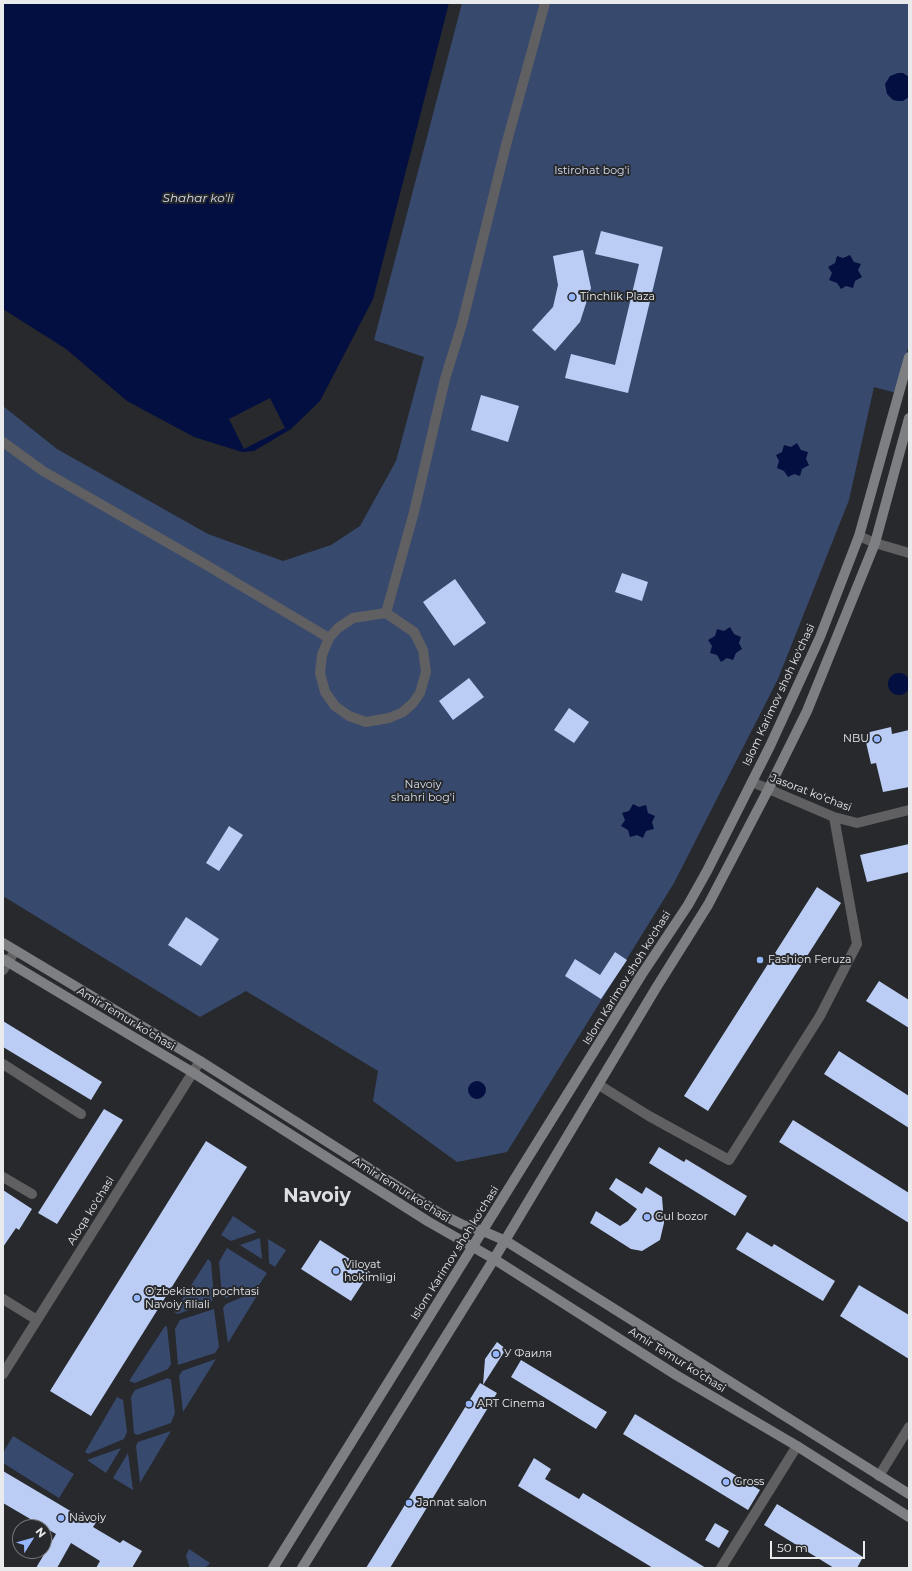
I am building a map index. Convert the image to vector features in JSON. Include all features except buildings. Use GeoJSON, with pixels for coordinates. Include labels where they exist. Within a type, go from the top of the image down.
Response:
{"type":"FeatureCollection","features":[{"type":"Feature","properties":{"kind":"main road","name":"Islom Karimov shoh ko'chasi"},"geometry":{"type":"LineString","coordinates":[[273,1568],[638,981],[688,905],[707,871],[797,690],[820,637],[859,536],[909,357]]}},
{"type":"Feature","properties":{"kind":"main road"},"geometry":{"type":"LineString","coordinates":[[302,1568],[506,1240],[708,904],[768,790],[807,711],[875,543],[909,418]]}},
{"type":"Feature","properties":{"kind":"main road","name":"Amir Temur ko‘chasi"},"geometry":{"type":"LineString","coordinates":[[3,943],[200,1061],[441,1214],[463,1225],[506,1240],[909,1494]]}},
{"type":"Feature","properties":{"kind":"main road","name":"Amir Temur ko‘chasi"},"geometry":{"type":"LineString","coordinates":[[5,964],[192,1072],[428,1222],[494,1259],[676,1375],[797,1446],[909,1517]]}},
{"type":"Feature","properties":{"kind":"street"},"geometry":{"type":"LineString","coordinates":[[386,613],[414,512],[445,379],[462,324],[506,145],[545,3]]}},
{"type":"Feature","properties":{"kind":"street"},"geometry":{"type":"LineString","coordinates":[[3,442],[43,471],[210,567],[329,638]]}},
{"type":"Feature","properties":{"kind":"street"},"geometry":{"type":"LineString","coordinates":[[859,536],[875,543],[909,553]]}},
{"type":"Feature","properties":{"kind":"street"},"geometry":{"type":"LineString","coordinates":[[386,613],[414,632],[423,650],[426,672],[420,693],[413,703],[403,712],[389,718],[366,722],[349,716],[335,706],[325,692],[320,673],[322,655],[329,638],[338,628],[353,618],[386,613]]}},
{"type":"Feature","properties":{"kind":"street","name":"Jasorat ko‘chasi"},"geometry":{"type":"LineString","coordinates":[[752,782],[834,817],[857,823],[909,810]]}},
{"type":"Feature","properties":{"kind":"street"},"geometry":{"type":"LineString","coordinates":[[599,1085],[649,1116],[729,1160],[820,1016],[857,944],[834,817]]}},
{"type":"Feature","properties":{"kind":"street"},"geometry":{"type":"LineString","coordinates":[[5,964],[15,951]]}},
{"type":"Feature","properties":{"kind":"street","name":"Aloqa ko'chasi"},"geometry":{"type":"LineString","coordinates":[[3,1374],[200,1061]]}},
{"type":"Feature","properties":{"kind":"street"},"geometry":{"type":"LineString","coordinates":[[3,1064],[81,1114]]}},
{"type":"Feature","properties":{"kind":"street"},"geometry":{"type":"LineString","coordinates":[[3,1177],[32,1194]]}},
{"type":"Feature","properties":{"kind":"street"},"geometry":{"type":"LineString","coordinates":[[3,1299],[38,1320]]}},
{"type":"Feature","properties":{"kind":"street"},"geometry":{"type":"LineString","coordinates":[[879,1476],[909,1428]]}},
{"type":"Feature","properties":{"kind":"street"},"geometry":{"type":"LineString","coordinates":[[721,1568],[797,1446]]}},
{"type":"Feature","properties":{"kind":"green space","name":"Navoiy shahri bog'i"},"geometry":{"type":"Polygon","coordinates":[[[462,3],[909,3],[909,344],[896,393],[874,387],[849,500],[778,679],[674,883],[507,1152],[457,1162],[373,1101],[378,1071],[246,991],[200,1017],[3,896],[3,406],[57,449],[208,534],[283,561],[331,545],[360,526],[396,461],[424,357],[374,340],[462,3]]]}},
{"type":"Feature","properties":{"kind":"green space"},"geometry":{"type":"Polygon","coordinates":[[[233,1216],[257,1232],[231,1241],[221,1235],[233,1216]]]}},
{"type":"Feature","properties":{"kind":"green space"},"geometry":{"type":"Polygon","coordinates":[[[260,1238],[262,1259],[240,1245],[260,1238]]]}},
{"type":"Feature","properties":{"kind":"green space"},"geometry":{"type":"Polygon","coordinates":[[[268,1239],[286,1250],[275,1267],[269,1263],[268,1239]]]}},
{"type":"Feature","properties":{"kind":"green space"},"geometry":{"type":"Polygon","coordinates":[[[227,1248],[267,1273],[259,1285],[226,1298],[222,1295],[219,1262],[227,1248]]]}},
{"type":"Feature","properties":{"kind":"green space"},"geometry":{"type":"Polygon","coordinates":[[[208,1259],[211,1262],[214,1297],[211,1302],[178,1314],[174,1312],[208,1259]]]}},
{"type":"Feature","properties":{"kind":"green space"},"geometry":{"type":"Polygon","coordinates":[[[254,1292],[258,1294],[228,1343],[223,1308],[226,1304],[254,1292]]]}},
{"type":"Feature","properties":{"kind":"green space"},"geometry":{"type":"Polygon","coordinates":[[[214,1309],[219,1347],[215,1353],[178,1365],[175,1329],[180,1320],[214,1309]]]}},
{"type":"Feature","properties":{"kind":"green space"},"geometry":{"type":"Polygon","coordinates":[[[165,1326],[167,1327],[171,1364],[168,1369],[135,1383],[129,1381],[165,1326]]]}},
{"type":"Feature","properties":{"kind":"green space"},"geometry":{"type":"Polygon","coordinates":[[[216,1359],[183,1412],[179,1376],[182,1371],[216,1359]]]}},
{"type":"Feature","properties":{"kind":"green space"},"geometry":{"type":"Polygon","coordinates":[[[168,1378],[171,1380],[175,1413],[171,1423],[137,1435],[134,1433],[131,1397],[135,1390],[168,1378]]]}},
{"type":"Feature","properties":{"kind":"green space"},"geometry":{"type":"Polygon","coordinates":[[[117,1397],[123,1400],[127,1432],[124,1439],[88,1454],[85,1452],[117,1397]]]}},
{"type":"Feature","properties":{"kind":"green space"},"geometry":{"type":"Polygon","coordinates":[[[171,1431],[140,1483],[136,1446],[138,1442],[171,1431]]]}},
{"type":"Feature","properties":{"kind":"green space"},"geometry":{"type":"Polygon","coordinates":[[[13,1436],[74,1474],[59,1498],[3,1463],[3,1453],[13,1436]]]}},
{"type":"Feature","properties":{"kind":"green space"},"geometry":{"type":"Polygon","coordinates":[[[121,1448],[106,1473],[87,1460],[121,1448]]]}},
{"type":"Feature","properties":{"kind":"green space"},"geometry":{"type":"Polygon","coordinates":[[[128,1453],[133,1490],[113,1478],[128,1453]]]}},
{"type":"Feature","properties":{"kind":"green space"},"geometry":{"type":"Polygon","coordinates":[[[189,1549],[210,1563],[205,1568],[190,1568],[186,1556],[189,1549]]]}},
{"type":"Feature","properties":{"kind":"water","name":"Shahar ko'li"},"geometry":{"type":"Polygon","coordinates":[[[3,3],[449,3],[373,299],[320,401],[291,429],[254,451],[242,452],[194,437],[127,401],[66,349],[3,309],[3,3]]]}},
{"type":"Feature","properties":{"kind":"water"},"geometry":{"type":"Polygon","coordinates":[[[903,73],[909,77],[909,97],[903,101],[893,100],[887,94],[885,84],[890,76],[903,73]]]}},
{"type":"Feature","properties":{"kind":"water"},"geometry":{"type":"Polygon","coordinates":[[[850,255],[854,262],[861,264],[858,270],[862,277],[855,281],[853,288],[846,286],[841,289],[837,283],[829,280],[832,273],[828,267],[835,263],[837,256],[843,258],[850,255]]]}},
{"type":"Feature","properties":{"kind":"water"},"geometry":{"type":"Polygon","coordinates":[[[797,443],[801,450],[808,452],[806,459],[809,465],[802,469],[800,476],[794,474],[788,477],[784,471],[777,468],[779,461],[776,455],[782,452],[784,445],[791,447],[797,443]]]}},
{"type":"Feature","properties":{"kind":"water"},"geometry":{"type":"Polygon","coordinates":[[[730,627],[734,634],[741,637],[739,643],[742,649],[736,653],[733,660],[727,658],[721,662],[717,655],[710,653],[712,646],[708,640],[715,636],[717,629],[724,631],[730,627]]]}},
{"type":"Feature","properties":{"kind":"water"},"geometry":{"type":"Polygon","coordinates":[[[899,673],[907,676],[910,684],[907,692],[899,695],[891,692],[888,684],[891,676],[899,673]]]}},
{"type":"Feature","properties":{"kind":"water"},"geometry":{"type":"Polygon","coordinates":[[[633,804],[639,807],[646,805],[648,813],[655,816],[652,822],[654,829],[646,831],[643,838],[637,835],[630,837],[628,830],[621,826],[625,820],[622,813],[629,811],[633,804]]]}},
{"type":"Feature","properties":{"kind":"water"},"geometry":{"type":"Polygon","coordinates":[[[477,1081],[483,1084],[486,1090],[483,1096],[477,1099],[471,1096],[468,1090],[471,1084],[477,1081]]]}},
{"type":"Feature","properties":{"kind":"pier"},"geometry":{"type":"Polygon","coordinates":[[[270,398],[285,428],[244,449],[229,419],[270,398]]]}},
{"type":"Feature","properties":{"kind":"place","name":"Tinchlik Plaza"},"geometry":{"type":"Point","coordinates":[572,297]}},
{"type":"Feature","properties":{"kind":"place","name":"NBU"},"geometry":{"type":"Point","coordinates":[877,739]}},
{"type":"Feature","properties":{"kind":"place","name":"Fashion Feruza"},"geometry":{"type":"Point","coordinates":[760,960]}},
{"type":"Feature","properties":{"kind":"place","name":"Gul bozor"},"geometry":{"type":"Point","coordinates":[647,1217]}},
{"type":"Feature","properties":{"kind":"place","name":"Viloyat hokimligi"},"geometry":{"type":"Point","coordinates":[336,1271]}},
{"type":"Feature","properties":{"kind":"place","name":"O'zbekiston pochtasi Navoiy filiali"},"geometry":{"type":"Point","coordinates":[137,1298]}},
{"type":"Feature","properties":{"kind":"place","name":"У Фаиля"},"geometry":{"type":"Point","coordinates":[496,1354]}},
{"type":"Feature","properties":{"kind":"place","name":"ART Cinema"},"geometry":{"type":"Point","coordinates":[469,1404]}},
{"type":"Feature","properties":{"kind":"place","name":"Gross"},"geometry":{"type":"Point","coordinates":[726,1482]}},
{"type":"Feature","properties":{"kind":"place","name":"Jannat salon"},"geometry":{"type":"Point","coordinates":[409,1503]}},
{"type":"Feature","properties":{"kind":"place","name":"Navoiy"},"geometry":{"type":"Point","coordinates":[61,1518]}},
{"type":"Feature","properties":{"kind":"district","name":"Navoiy"},"geometry":{"type":"Point","coordinates":[317,1196]}},
{"type":"Feature","properties":{"kind":"park label","name":"Istirohat bog'i"},"geometry":{"type":"Point","coordinates":[592,171]}}]}
